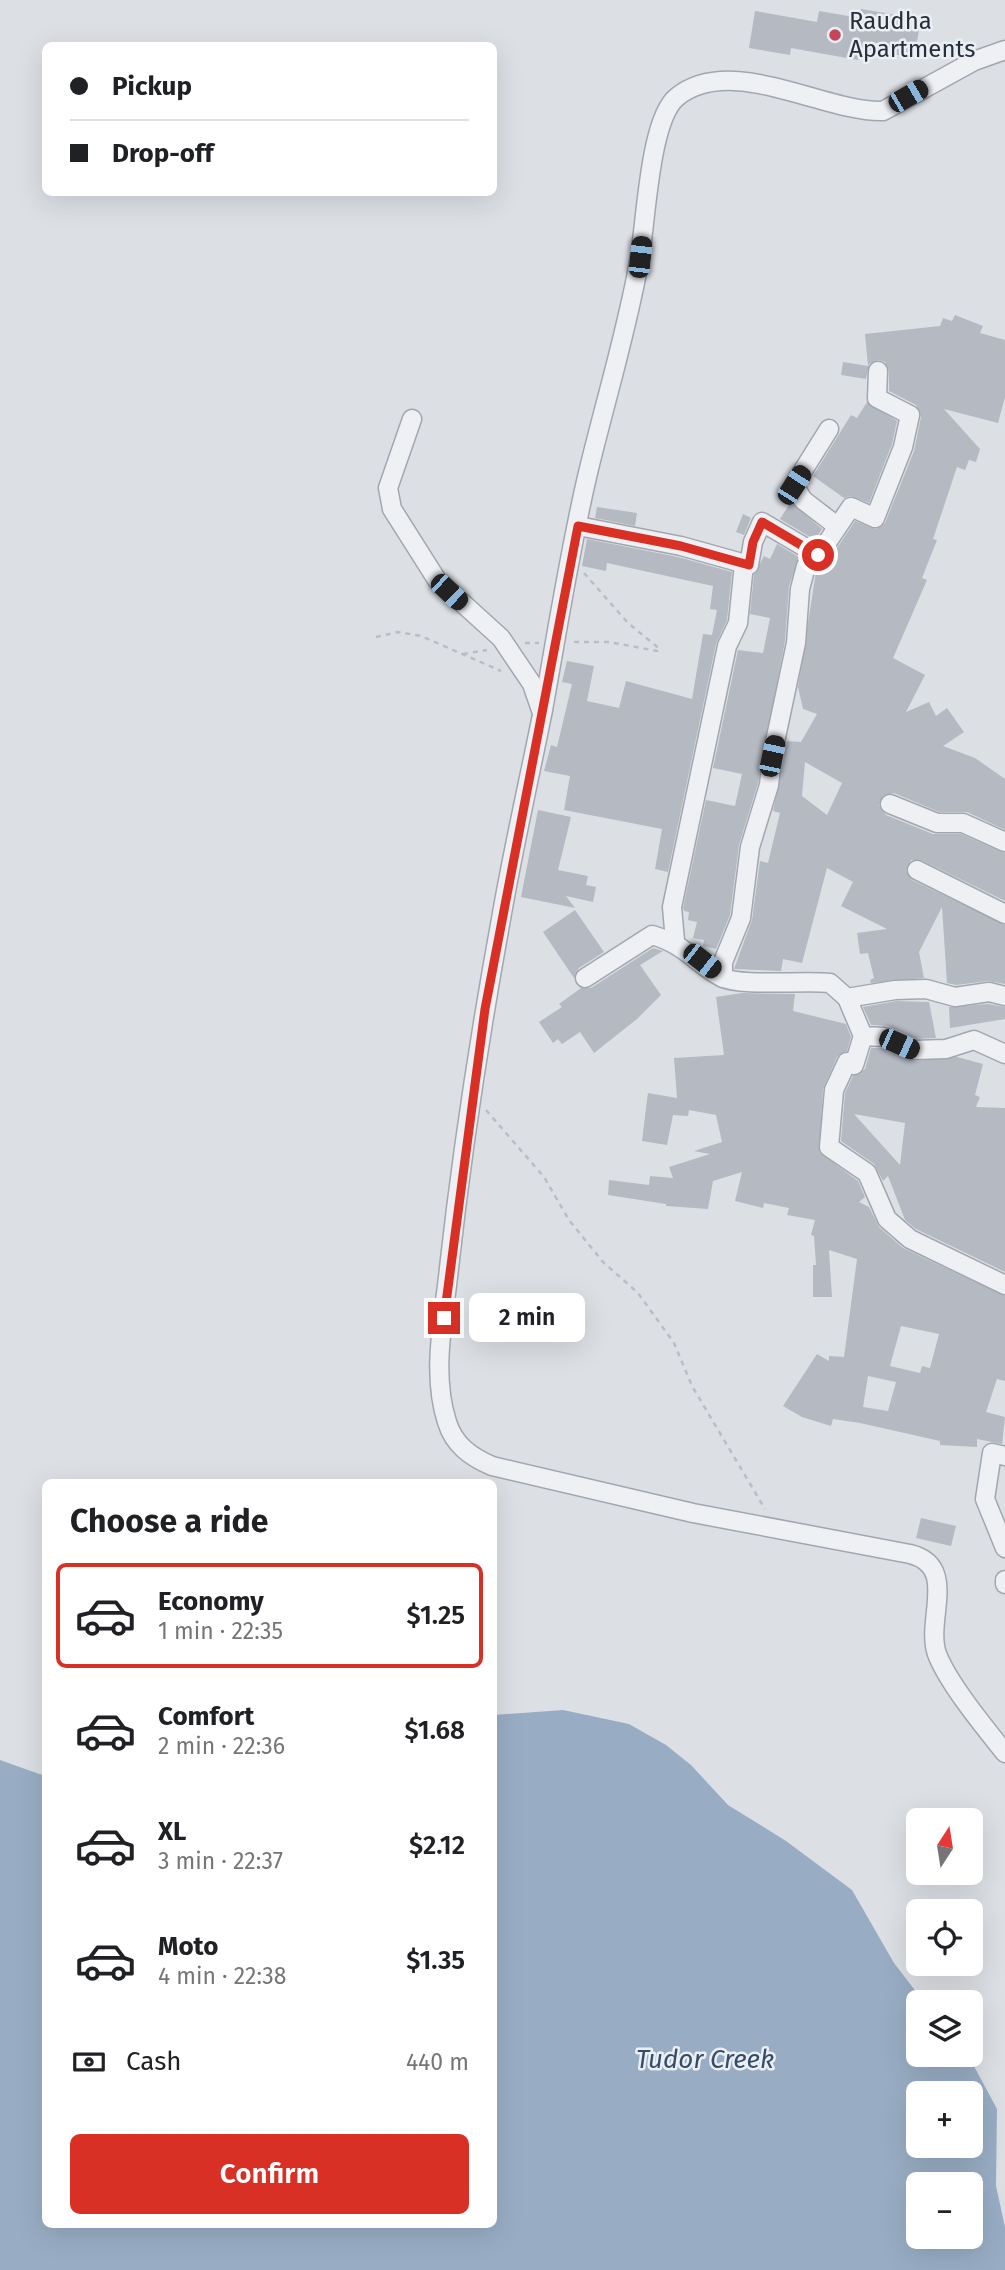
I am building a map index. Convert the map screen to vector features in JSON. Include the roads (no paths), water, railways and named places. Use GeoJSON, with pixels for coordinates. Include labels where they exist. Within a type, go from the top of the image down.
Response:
{"type":"FeatureCollection","features":[{"type":"Feature","properties":{"kind":"street"},"geometry":{"type":"LineString","coordinates":[[1005,50],[974,61],[883,111],[724,81],[696,87],[673,100],[660,125],[625,332],[586,480],[492,965],[440,1349],[439,1384],[447,1423],[456,1441],[471,1457],[524,1476],[777,1530],[843,1540],[918,1556],[928,1562],[937,1576],[937,1653],[983,1726],[1005,1753]]}},
{"type":"Feature","properties":{"kind":"street"},"geometry":{"type":"LineString","coordinates":[[723,978],[723,962],[741,918],[750,847],[769,785],[796,643],[800,589],[806,566],[818,555],[851,507],[875,518],[903,447],[910,415],[877,398],[878,371]]}},
{"type":"Feature","properties":{"kind":"street"},"geometry":{"type":"LineString","coordinates":[[412,419],[388,488],[392,509],[437,580],[500,638],[532,684],[542,714]]}},
{"type":"Feature","properties":{"kind":"street"},"geometry":{"type":"LineString","coordinates":[[829,429],[794,485],[803,500],[837,526]]}},
{"type":"Feature","properties":{"kind":"street"},"geometry":{"type":"LineString","coordinates":[[578,526],[681,546],[749,565],[753,542],[762,522],[818,555]]}},
{"type":"Feature","properties":{"kind":"street"},"geometry":{"type":"LineString","coordinates":[[675,942],[672,907],[727,646],[738,623],[744,564]]}},
{"type":"Feature","properties":{"kind":"street"},"geometry":{"type":"LineString","coordinates":[[890,804],[937,823],[962,823],[1005,842]]}},
{"type":"Feature","properties":{"kind":"street"},"geometry":{"type":"LineString","coordinates":[[917,870],[1005,914]]}},
{"type":"Feature","properties":{"kind":"street"},"geometry":{"type":"LineString","coordinates":[[585,978],[652,935],[675,942],[723,978],[754,982],[831,983],[847,998],[863,1036],[854,1065],[847,1062],[834,1090],[829,1147],[867,1173],[887,1219],[909,1238],[1005,1284]]}},
{"type":"Feature","properties":{"kind":"street"},"geometry":{"type":"LineString","coordinates":[[847,998],[895,989],[926,989],[955,997],[989,992],[1005,996]]}},
{"type":"Feature","properties":{"kind":"street"},"geometry":{"type":"LineString","coordinates":[[863,1036],[884,1037],[914,1050],[946,1049],[974,1040],[1005,1054]]}},
{"type":"Feature","properties":{"kind":"street"},"geometry":{"type":"LineString","coordinates":[[1005,1456],[992,1453],[985,1499],[1005,1548]]}},
{"type":"Feature","properties":{"kind":"water","name":"Tudor Creek"},"geometry":{"type":"Polygon","coordinates":[[[563,1710],[629,1724],[666,1745],[691,1765],[728,1805],[786,1841],[852,1890],[894,1963],[915,1990],[906,1990],[906,2067],[974,2067],[982,2081],[906,2081],[906,2158],[983,2158],[983,2083],[997,2109],[996,2186],[1005,2227],[1005,2270],[0,2270],[0,1760],[42,1775],[42,2228],[497,2228],[497,1715],[563,1710]]]}},
{"type":"Feature","properties":{"kind":"place","name":"Raudha Apartments"},"geometry":{"type":"Point","coordinates":[835,35]}}]}
